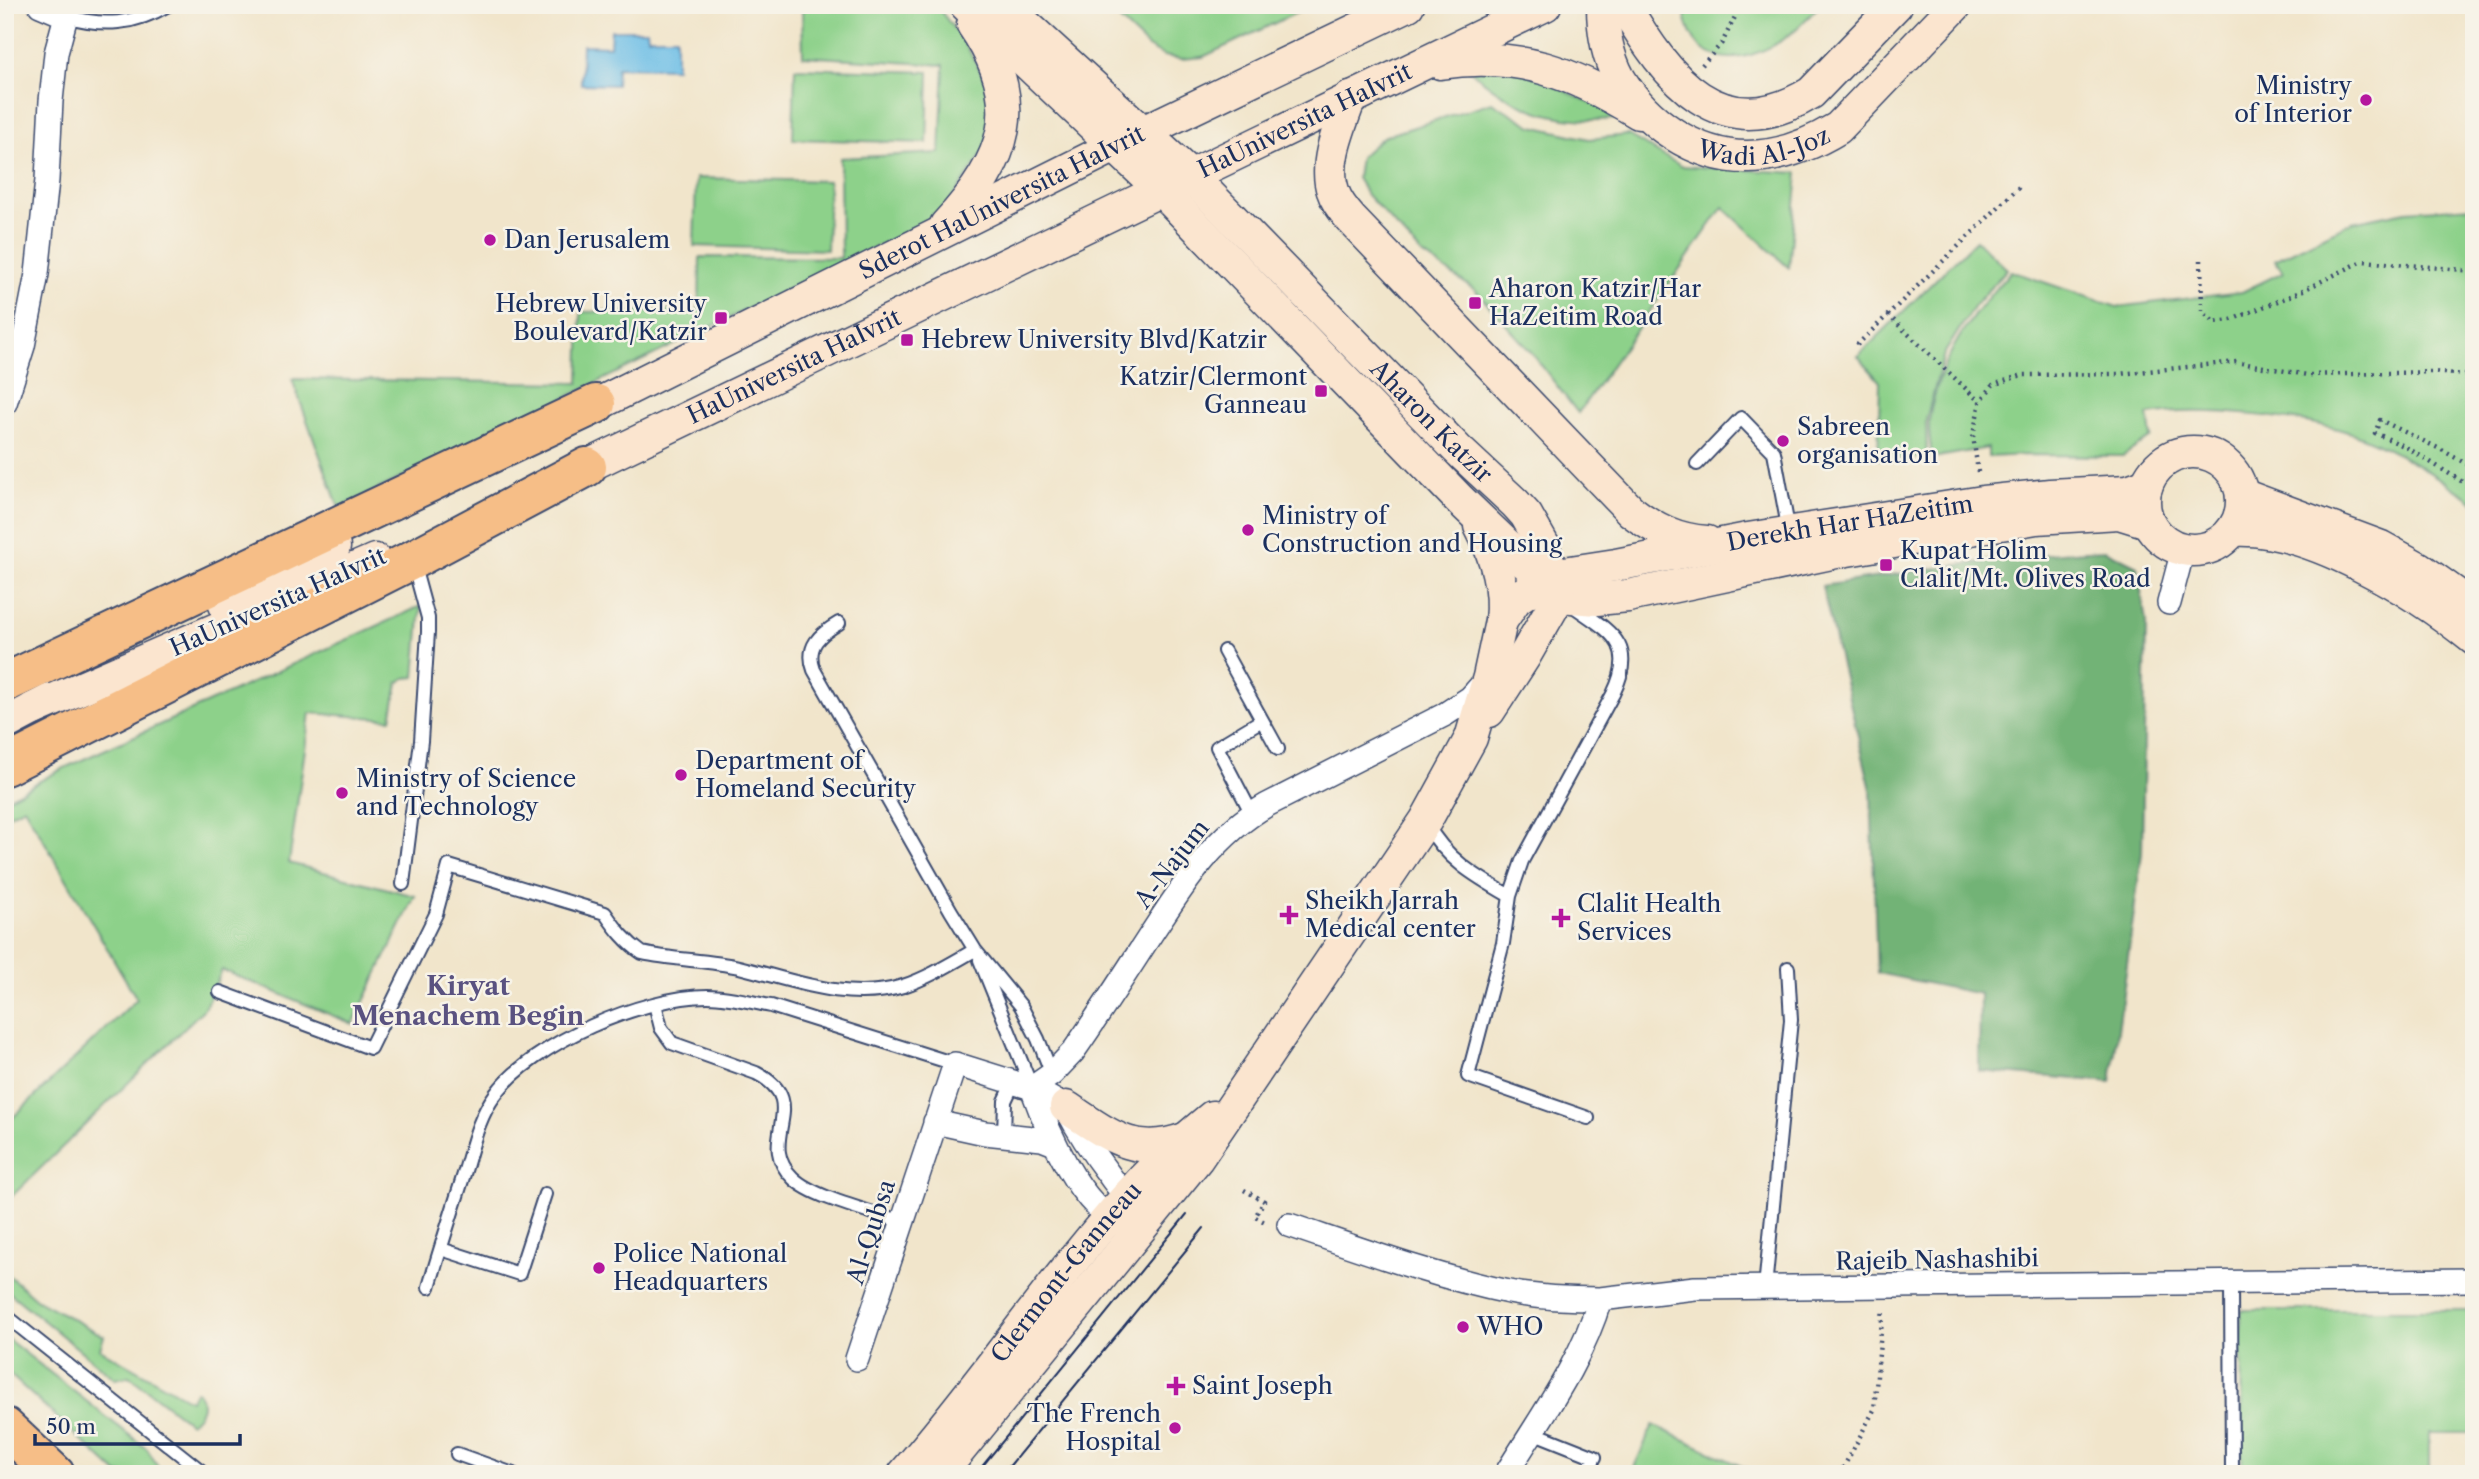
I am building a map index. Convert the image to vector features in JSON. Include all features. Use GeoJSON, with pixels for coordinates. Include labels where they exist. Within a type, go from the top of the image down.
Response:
{"type":"FeatureCollection","features":[{"type":"Feature","properties":{"kind":"highway"},"geometry":{"type":"LineString","coordinates":[[5,684],[596,404]]}},
{"type":"Feature","properties":{"kind":"highway"},"geometry":{"type":"LineString","coordinates":[[5,766],[412,560],[587,467]]}},
{"type":"Feature","properties":{"kind":"highway"},"geometry":{"type":"LineString","coordinates":[[5,1427],[55,1474]]}},
{"type":"Feature","properties":{"kind":"street"},"geometry":{"type":"LineString","coordinates":[[5,403],[23,346],[37,274],[47,180],[51,101],[64,11],[40,5]]}},
{"type":"Feature","properties":{"kind":"street"},"geometry":{"type":"LineString","coordinates":[[933,239],[961,208],[989,170],[1000,146],[1004,122],[1001,87],[993,61],[960,5]]}},
{"type":"Feature","properties":{"kind":"street","name":"Aharon Katzir"},"geometry":{"type":"LineString","coordinates":[[965,5],[1160,189],[1460,500],[1553,584]]}},
{"type":"Feature","properties":{"kind":"street","name":"Aharon Katzir"},"geometry":{"type":"LineString","coordinates":[[1004,5],[1145,131],[1457,449],[1515,503],[1536,531],[1553,584]]}},
{"type":"Feature","properties":{"kind":"street","name":"Sderot HaUniversita HaIvrit"},"geometry":{"type":"LineString","coordinates":[[596,404],[933,239],[1145,131],[1408,5]]}},
{"type":"Feature","properties":{"kind":"street","name":"Wadi Al-Joz"},"geometry":{"type":"LineString","coordinates":[[1603,5],[1609,53],[1619,78],[1633,97],[1665,129],[1690,144],[1720,155],[1747,157],[1781,154],[1815,142],[1838,128],[1956,5]]}},
{"type":"Feature","properties":{"kind":"street","name":"Wadi Al-Joz"},"geometry":{"type":"LineString","coordinates":[[1623,5],[1656,57],[1691,93],[1717,108],[1747,113],[1771,110],[1796,102],[1811,93],[1896,5]]}},
{"type":"Feature","properties":{"kind":"street","name":"HaUniversita HaIvrit"},"geometry":{"type":"LineString","coordinates":[[33,709],[587,467],[1542,6]]}},
{"type":"Feature","properties":{"kind":"street"},"geometry":{"type":"LineString","coordinates":[[1405,72],[1466,59],[1496,59],[1534,65],[1578,79],[1665,129]]}},
{"type":"Feature","properties":{"kind":"street"},"geometry":{"type":"LineString","coordinates":[[1350,98],[1333,153],[1330,177],[1334,195],[1356,225],[1631,511],[1649,525],[1681,539],[1708,542],[1748,539]]}},
{"type":"Feature","properties":{"kind":"street","name":"HaUniversita HaIvrit"},"geometry":{"type":"LineString","coordinates":[[5,724],[596,404]]}},
{"type":"Feature","properties":{"kind":"street"},"geometry":{"type":"LineString","coordinates":[[2200,453],[2214,456],[2234,474],[2242,495],[2242,507],[2233,530],[2224,540],[2198,550],[2183,550],[2163,540],[2148,522],[2144,510],[2147,484],[2153,472],[2175,456],[2200,453]]}},
{"type":"Feature","properties":{"kind":"street","name":"Derekh Har HaZeitim"},"geometry":{"type":"LineString","coordinates":[[1553,584],[1789,532],[1983,502],[2128,491],[2147,484]]}},
{"type":"Feature","properties":{"kind":"street"},"geometry":{"type":"LineString","coordinates":[[2242,495],[2381,547],[2419,568],[2474,607]]}},
{"type":"Feature","properties":{"kind":"street"},"geometry":{"type":"LineString","coordinates":[[1460,500],[1475,518],[1490,548],[1501,588],[1501,621]]}},
{"type":"Feature","properties":{"kind":"street","name":"Derekh Har HaZeitim"},"geometry":{"type":"LineString","coordinates":[[1553,584],[1597,598],[1628,596],[1841,551],[2036,518],[2119,513],[2148,522]]}},
{"type":"Feature","properties":{"kind":"street"},"geometry":{"type":"LineString","coordinates":[[2233,530],[2274,533],[2348,560],[2389,580],[2421,600],[2474,639]]}},
{"type":"Feature","properties":{"kind":"street"},"geometry":{"type":"LineString","coordinates":[[2169,603],[2183,550]]}},
{"type":"Feature","properties":{"kind":"street","name":"Clermont-Ganneau"},"geometry":{"type":"LineString","coordinates":[[1471,737],[1489,677],[1501,621],[1516,599],[1553,584]]}},
{"type":"Feature","properties":{"kind":"street","name":"Clermont-Ganneau"},"geometry":{"type":"LineString","coordinates":[[940,1474],[1197,1160],[1426,820],[1471,737],[1524,657],[1553,584]]}},
{"type":"Feature","properties":{"kind":"street","name":"A-Najum"},"geometry":{"type":"LineString","coordinates":[[1023,1085],[1052,1074],[1062,1065],[1085,1035],[1193,872],[1216,844],[1252,814],[1444,715],[1470,698],[1489,677]]}},
{"type":"Feature","properties":{"kind":"street"},"geometry":{"type":"LineString","coordinates":[[955,1064],[1023,1085],[1066,1107],[1100,1129],[1133,1144],[1156,1147],[1186,1138]]}},
{"type":"Feature","properties":{"kind":"street","name":"Al-Qubsa"},"geometry":{"type":"LineString","coordinates":[[857,1359],[955,1064]]}},
{"type":"Feature","properties":{"kind":"street"},"geometry":{"type":"LineString","coordinates":[[1052,1074],[1066,1107],[1111,1179],[1119,1209]]}},
{"type":"Feature","properties":{"kind":"street"},"geometry":{"type":"LineString","coordinates":[[1023,1085],[1080,1186],[1119,1209],[1140,1228]]}},
{"type":"Feature","properties":{"kind":"street","name":"Clermont-Ganneau"},"geometry":{"type":"LineString","coordinates":[[904,1474],[1144,1178],[1245,1088]]}},
{"type":"Feature","properties":{"kind":"street"},"geometry":{"type":"LineString","coordinates":[[935,1122],[959,1129],[1042,1139],[1055,1144]]}},
{"type":"Feature","properties":{"kind":"street","name":"Rajeib Nashashibi"},"geometry":{"type":"LineString","coordinates":[[1282,1226],[1510,1292],[1554,1298],[1600,1299],[1695,1288],[2474,1280]]}},
{"type":"Feature","properties":{"kind":"street"},"geometry":{"type":"LineString","coordinates":[[1506,1474],[1592,1326],[1600,1299]]}},
{"type":"Feature","properties":{"kind":"lane"},"geometry":{"type":"LineString","coordinates":[[64,11],[86,22],[108,24],[133,21],[168,5]]}},
{"type":"Feature","properties":{"kind":"lane"},"geometry":{"type":"LineString","coordinates":[[1697,464],[1741,418],[1774,452],[1789,532]]}},
{"type":"Feature","properties":{"kind":"lane"},"geometry":{"type":"LineString","coordinates":[[403,884],[421,741],[428,632],[424,597],[412,560]]}},
{"type":"Feature","properties":{"kind":"lane"},"geometry":{"type":"LineString","coordinates":[[1553,584],[1614,636],[1622,651],[1624,665],[1613,694],[1522,861],[1510,896],[1503,943],[1468,1076],[1588,1118]]}},
{"type":"Feature","properties":{"kind":"lane"},"geometry":{"type":"LineString","coordinates":[[839,623],[817,638],[810,660],[814,670],[975,950],[1021,1006],[1052,1074]]}},
{"type":"Feature","properties":{"kind":"lane"},"geometry":{"type":"LineString","coordinates":[[1224,651],[1278,749]]}},
{"type":"Feature","properties":{"kind":"lane"},"geometry":{"type":"LineString","coordinates":[[1252,814],[1217,747],[1262,720]]}},
{"type":"Feature","properties":{"kind":"lane"},"geometry":{"type":"LineString","coordinates":[[1426,820],[1440,844],[1461,867],[1510,896]]}},
{"type":"Feature","properties":{"kind":"lane"},"geometry":{"type":"LineString","coordinates":[[220,992],[370,1048],[436,914],[449,866],[606,912],[625,939],[642,953],[737,967],[830,989],[868,992],[902,986],[975,950]]}},
{"type":"Feature","properties":{"kind":"lane"},"geometry":{"type":"LineString","coordinates":[[975,950],[1003,1017],[1023,1085],[1005,1101],[1004,1135]]}},
{"type":"Feature","properties":{"kind":"lane"},"geometry":{"type":"LineString","coordinates":[[1765,1288],[1791,1020],[1788,968]]}},
{"type":"Feature","properties":{"kind":"lane"},"geometry":{"type":"LineString","coordinates":[[429,1287],[473,1143],[495,1095],[533,1059],[593,1024],[655,1004],[708,996],[740,999],[771,1006],[955,1064]]}},
{"type":"Feature","properties":{"kind":"lane"},"geometry":{"type":"LineString","coordinates":[[655,1004],[661,1028],[672,1043],[756,1073],[768,1079],[778,1089],[784,1107],[778,1138],[780,1159],[787,1172],[798,1183],[817,1193],[902,1222]]}},
{"type":"Feature","properties":{"kind":"lane"},"geometry":{"type":"LineString","coordinates":[[1003,1017],[1021,1006]]}},
{"type":"Feature","properties":{"kind":"lane"},"geometry":{"type":"LineString","coordinates":[[441,1249],[519,1274],[545,1194]]}},
{"type":"Feature","properties":{"kind":"lane"},"geometry":{"type":"LineString","coordinates":[[2231,1283],[2232,1474]]}},
{"type":"Feature","properties":{"kind":"lane"},"geometry":{"type":"LineString","coordinates":[[5,1315],[205,1474]]}},
{"type":"Feature","properties":{"kind":"lane"},"geometry":{"type":"LineString","coordinates":[[1532,1432],[1595,1457],[1586,1474]]}},
{"type":"Feature","properties":{"kind":"lane"},"geometry":{"type":"LineString","coordinates":[[457,1454],[513,1474]]}},
{"type":"Feature","properties":{"kind":"path"},"geometry":{"type":"LineString","coordinates":[[1697,71],[1722,43],[1741,5]]}},
{"type":"Feature","properties":{"kind":"path"},"geometry":{"type":"LineString","coordinates":[[1857,345],[2019,187]]}},
{"type":"Feature","properties":{"kind":"path"},"geometry":{"type":"LineString","coordinates":[[2201,260],[2202,311],[2214,322],[2231,320],[2295,294],[2363,261],[2474,271]]}},
{"type":"Feature","properties":{"kind":"path"},"geometry":{"type":"LineString","coordinates":[[1888,315],[1980,402]]}},
{"type":"Feature","properties":{"kind":"path"},"geometry":{"type":"LineString","coordinates":[[1979,472],[1973,435],[1980,402],[1993,385],[2022,375],[2119,374],[2236,362],[2307,375],[2434,372],[2474,376]]}},
{"type":"Feature","properties":{"kind":"path"},"geometry":{"type":"LineString","coordinates":[[2474,468],[2380,420],[2375,433],[2406,447],[2474,489]]}},
{"type":"Feature","properties":{"kind":"path"},"geometry":{"type":"LineString","coordinates":[[1244,1190],[1264,1201],[1255,1217],[1282,1226]]}},
{"type":"Feature","properties":{"kind":"path"},"geometry":{"type":"LineString","coordinates":[[1840,1474],[1874,1410],[1885,1286]]}},
{"type":"Feature","properties":{"kind":"green space"},"geometry":{"type":"Polygon","coordinates":[[[802,5],[936,5],[964,42],[987,82],[992,113],[985,150],[941,215],[339,508],[292,379],[579,383],[581,312],[699,310],[700,257],[841,258],[840,158],[940,153],[944,65],[803,56],[802,5]]]}},
{"type":"Feature","properties":{"kind":"green space"},"geometry":{"type":"Polygon","coordinates":[[[1104,5],[1313,5],[1203,57],[1181,59],[1164,56],[1148,47],[1104,5]]]}},
{"type":"Feature","properties":{"kind":"green space"},"geometry":{"type":"Polygon","coordinates":[[[1684,5],[1820,5],[1784,39],[1751,55],[1734,58],[1719,57],[1706,52],[1688,26],[1684,5]]]}},
{"type":"Feature","properties":{"kind":"green space"},"geometry":{"type":"Polygon","coordinates":[[[1467,67],[1523,70],[1622,118],[1578,119],[1539,112],[1502,94],[1467,67]]]}},
{"type":"Feature","properties":{"kind":"green space"},"geometry":{"type":"Polygon","coordinates":[[[795,68],[929,72],[927,143],[793,139],[795,68]]]}},
{"type":"Feature","properties":{"kind":"green space"},"geometry":{"type":"Polygon","coordinates":[[[1492,102],[1532,126],[1589,139],[1628,135],[1681,166],[1798,173],[1789,268],[1723,207],[1578,413],[1531,352],[1475,290],[1421,253],[1367,195],[1357,178],[1360,157],[1383,137],[1492,102]]]}},
{"type":"Feature","properties":{"kind":"green space"},"geometry":{"type":"Polygon","coordinates":[[[696,178],[829,181],[827,250],[694,246],[696,178]]]}},
{"type":"Feature","properties":{"kind":"green space"},"geometry":{"type":"Polygon","coordinates":[[[2474,207],[2474,502],[2420,466],[2362,437],[2315,424],[2256,415],[2197,412],[2148,415],[2151,437],[2123,456],[1988,457],[1988,448],[1932,458],[1929,420],[1934,397],[1949,357],[1969,322],[2011,271],[2117,307],[2242,292],[2283,272],[2275,260],[2352,222],[2406,211],[2474,207]]]}},
{"type":"Feature","properties":{"kind":"green space"},"geometry":{"type":"Polygon","coordinates":[[[1976,240],[2007,269],[1974,306],[1944,354],[1926,420],[1927,458],[1878,459],[1880,382],[1858,356],[1976,240]]]}},
{"type":"Feature","properties":{"kind":"green space"},"geometry":{"type":"Polygon","coordinates":[[[2105,550],[2137,566],[2146,622],[2142,853],[2111,1082],[1979,1071],[1980,994],[1877,973],[1871,790],[1822,586],[1998,560],[2105,550]]]}},
{"type":"Feature","properties":{"kind":"green space"},"geometry":{"type":"Polygon","coordinates":[[[421,606],[415,677],[405,678],[398,683],[391,719],[310,713],[289,863],[415,896],[353,1024],[222,970],[205,1008],[5,1203],[5,1125],[137,999],[24,807],[5,817],[5,800],[62,769],[421,606]]]}},
{"type":"Feature","properties":{"kind":"green space"},"geometry":{"type":"Polygon","coordinates":[[[5,1272],[37,1300],[104,1336],[100,1349],[190,1400],[196,1391],[198,1392],[202,1405],[197,1416],[190,1423],[129,1376],[115,1379],[5,1289],[5,1272]]]}},
{"type":"Feature","properties":{"kind":"green space"},"geometry":{"type":"Polygon","coordinates":[[[2241,1310],[2474,1310],[2474,1433],[2429,1433],[2429,1474],[2242,1474],[2241,1310]]]}},
{"type":"Feature","properties":{"kind":"green space"},"geometry":{"type":"Polygon","coordinates":[[[5,1337],[147,1449],[163,1474],[118,1474],[5,1370],[5,1337]]]}},
{"type":"Feature","properties":{"kind":"green space"},"geometry":{"type":"Polygon","coordinates":[[[1653,1425],[1758,1474],[1631,1474],[1653,1425]]]}},
{"type":"Feature","properties":{"kind":"water"},"geometry":{"type":"Polygon","coordinates":[[[611,30],[647,30],[648,37],[676,37],[676,68],[617,67],[616,85],[581,84],[582,45],[610,46],[611,30]]]}},
{"type":"Feature","properties":{"kind":"tram line"},"geometry":{"type":"LineString","coordinates":[[976,1474],[1187,1214]]}},
{"type":"Feature","properties":{"kind":"tram line"},"geometry":{"type":"LineString","coordinates":[[1003,1474],[1204,1228]]}},
{"type":"Feature","properties":{"kind":"place","name":"Ministry of Interior"},"geometry":{"type":"Point","coordinates":[2366,100]}},
{"type":"Feature","properties":{"kind":"place","name":"Dan Jerusalem"},"geometry":{"type":"Point","coordinates":[490,240]}},
{"type":"Feature","properties":{"kind":"place","name":"Aharon Katzir/Har HaZeitim Road"},"geometry":{"type":"Point","coordinates":[1475,303]}},
{"type":"Feature","properties":{"kind":"place","name":"Hebrew University Boulevard/Katzir"},"geometry":{"type":"Point","coordinates":[721,318]}},
{"type":"Feature","properties":{"kind":"place","name":"Hebrew University Blvd/Katzir"},"geometry":{"type":"Point","coordinates":[907,340]}},
{"type":"Feature","properties":{"kind":"place","name":"Katzir/Clermont Ganneau"},"geometry":{"type":"Point","coordinates":[1321,391]}},
{"type":"Feature","properties":{"kind":"place","name":"Sabreen organisation"},"geometry":{"type":"Point","coordinates":[1783,441]}},
{"type":"Feature","properties":{"kind":"place","name":"Ministry of Construction and Housing"},"geometry":{"type":"Point","coordinates":[1248,530]}},
{"type":"Feature","properties":{"kind":"place","name":"Kupat Holim Clalit/Mt. Olives Road"},"geometry":{"type":"Point","coordinates":[1886,565]}},
{"type":"Feature","properties":{"kind":"place","name":"Department of Homeland Security"},"geometry":{"type":"Point","coordinates":[681,775]}},
{"type":"Feature","properties":{"kind":"place","name":"Ministry of Science and Technology"},"geometry":{"type":"Point","coordinates":[342,793]}},
{"type":"Feature","properties":{"kind":"place","name":"Sheikh Jarrah Medical center"},"geometry":{"type":"Point","coordinates":[1289,915]}},
{"type":"Feature","properties":{"kind":"place","name":"Clalit Health Services"},"geometry":{"type":"Point","coordinates":[1561,918]}},
{"type":"Feature","properties":{"kind":"place","name":"Police National Headquarters"},"geometry":{"type":"Point","coordinates":[599,1268]}},
{"type":"Feature","properties":{"kind":"place","name":"WHO"},"geometry":{"type":"Point","coordinates":[1463,1327]}},
{"type":"Feature","properties":{"kind":"place","name":"Saint Joseph"},"geometry":{"type":"Point","coordinates":[1176,1386]}},
{"type":"Feature","properties":{"kind":"place","name":"The French Hospital"},"geometry":{"type":"Point","coordinates":[1175,1428]}},
{"type":"Feature","properties":{"kind":"district","name":"Kiryat Menachem Begin"},"geometry":{"type":"Point","coordinates":[468,1001]}}]}
